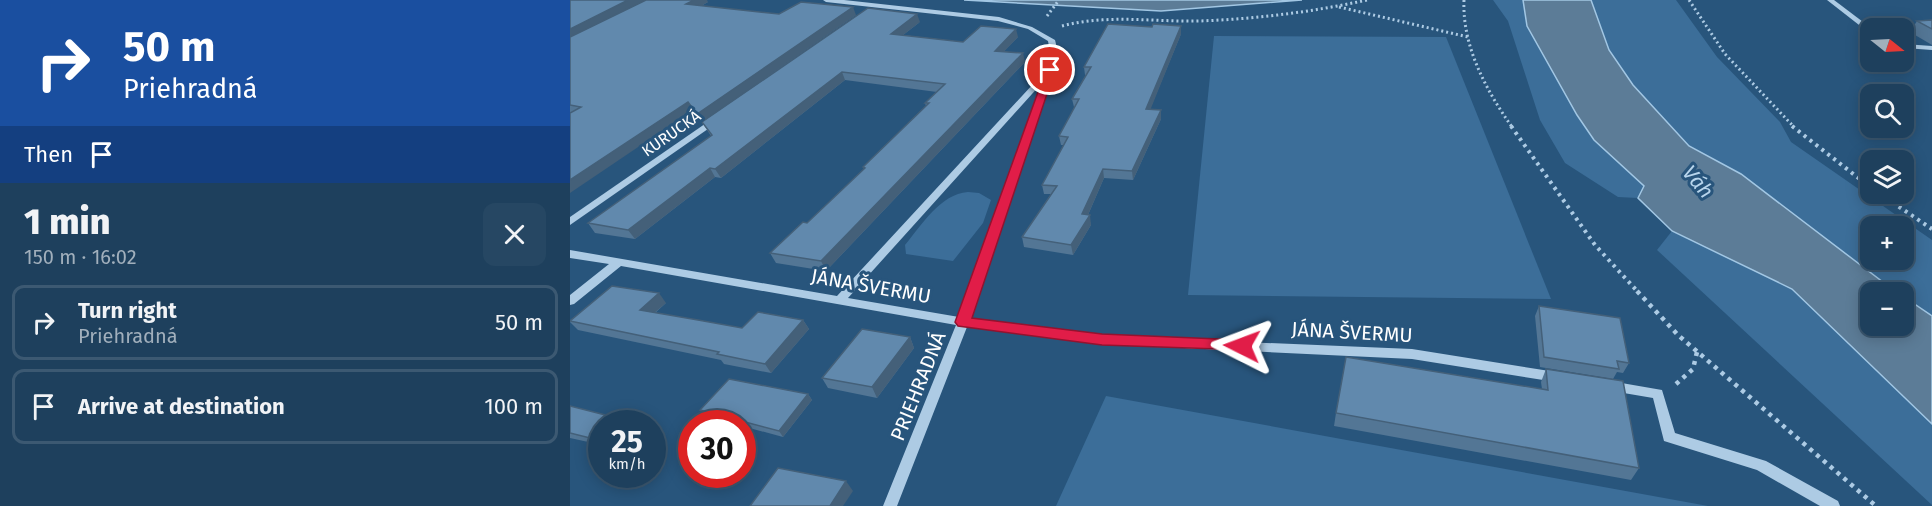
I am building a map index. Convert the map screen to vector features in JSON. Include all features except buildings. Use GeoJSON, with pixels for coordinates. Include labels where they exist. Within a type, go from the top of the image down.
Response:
{"type":"FeatureCollection","features":[{"type":"Feature","properties":{"kind":"street"},"geometry":{"type":"LineString","coordinates":[[826,0],[999,19],[1046,37]]}},
{"type":"Feature","properties":{"kind":"street"},"geometry":{"type":"LineString","coordinates":[[1830,0],[1860,23]]}},
{"type":"Feature","properties":{"kind":"street"},"geometry":{"type":"LineString","coordinates":[[868,12],[877,6]]}},
{"type":"Feature","properties":{"kind":"street","name":"PRIEHRADNÁ"},"geometry":{"type":"LineString","coordinates":[[890,506],[963,322],[1050,70],[1054,52],[1046,37]]}},
{"type":"Feature","properties":{"kind":"street"},"geometry":{"type":"LineString","coordinates":[[1914,47],[1932,48]]}},
{"type":"Feature","properties":{"kind":"street"},"geometry":{"type":"LineString","coordinates":[[839,301],[1050,70]]}},
{"type":"Feature","properties":{"kind":"street","name":"KURUCKÁ"},"geometry":{"type":"LineString","coordinates":[[570,222],[724,114]]}},
{"type":"Feature","properties":{"kind":"street","name":"JÁNA ŠVERMU"},"geometry":{"type":"LineString","coordinates":[[570,254],[963,322],[1102,340],[1412,354],[1564,379]]}},
{"type":"Feature","properties":{"kind":"street"},"geometry":{"type":"LineString","coordinates":[[570,301],[619,262]]}},
{"type":"Feature","properties":{"kind":"street"},"geometry":{"type":"LineString","coordinates":[[1600,384],[1658,394],[1669,437],[1761,465],[1833,506]]}},
{"type":"Feature","properties":{"kind":"path"},"geometry":{"type":"LineString","coordinates":[[1049,15],[1059,0]]}},
{"type":"Feature","properties":{"kind":"path"},"geometry":{"type":"LineString","coordinates":[[1046,37],[1098,19],[1178,21],[1338,7],[1367,0]]}},
{"type":"Feature","properties":{"kind":"path"},"geometry":{"type":"LineString","coordinates":[[1464,0],[1463,22],[1475,62],[1500,110],[1595,245],[1697,351],[1876,506]]}},
{"type":"Feature","properties":{"kind":"path"},"geometry":{"type":"LineString","coordinates":[[1689,0],[1741,74],[1812,142],[1860,179]]}},
{"type":"Feature","properties":{"kind":"path"},"geometry":{"type":"LineString","coordinates":[[1338,7],[1468,37]]}},
{"type":"Feature","properties":{"kind":"path"},"geometry":{"type":"LineString","coordinates":[[1895,204],[1932,229]]}},
{"type":"Feature","properties":{"kind":"path"},"geometry":{"type":"LineString","coordinates":[[1658,394],[1680,383],[1693,369],[1697,351]]}},
{"type":"Feature","properties":{"kind":"shaded area"},"geometry":{"type":"Polygon","coordinates":[[[1493,0],[1523,0],[1527,26],[1594,140],[1645,186],[1638,198],[1618,197],[1565,163],[1540,120],[1508,21],[1493,0]]]}},
{"type":"Feature","properties":{"kind":"shaded area"},"geometry":{"type":"Polygon","coordinates":[[[1591,0],[1676,0],[1717,57],[1780,122],[1791,142],[1860,190],[1860,204],[1880,204],[1897,216],[1860,216],[1860,265],[1741,174],[1689,146],[1633,85],[1609,50],[1591,0]]]}},
{"type":"Feature","properties":{"kind":"shaded area"},"geometry":{"type":"Polygon","coordinates":[[[1214,36],[1446,37],[1551,299],[1188,295],[1214,36]]]}},
{"type":"Feature","properties":{"kind":"shaded area"},"geometry":{"type":"Polygon","coordinates":[[[979,193],[991,200],[983,223],[953,261],[906,254],[905,245],[940,204],[958,194],[979,193]]]}},
{"type":"Feature","properties":{"kind":"shaded area"},"geometry":{"type":"Polygon","coordinates":[[[1914,227],[1932,240],[1932,316],[1914,304],[1914,282],[1882,282],[1866,270],[1914,270],[1914,227]]]}},
{"type":"Feature","properties":{"kind":"shaded area"},"geometry":{"type":"Polygon","coordinates":[[[1672,231],[1792,289],[1932,424],[1932,505],[1657,250],[1672,231]]]}},
{"type":"Feature","properties":{"kind":"shaded area"},"geometry":{"type":"Polygon","coordinates":[[[1106,396],[1708,506],[1056,506],[1106,396]]]}},
{"type":"Feature","properties":{"kind":"water"},"geometry":{"type":"Polygon","coordinates":[[[964,0],[1302,0],[1161,11],[964,0]]]}},
{"type":"Feature","properties":{"kind":"water","name":"Váh"},"geometry":{"type":"Polygon","coordinates":[[[1523,0],[1591,0],[1609,50],[1633,85],[1689,146],[1741,174],[1860,265],[1860,270],[1867,270],[1883,282],[1860,282],[1860,336],[1914,336],[1914,304],[1932,316],[1932,424],[1792,289],[1672,231],[1638,198],[1644,186],[1594,140],[1577,115],[1527,26],[1523,0]]]}},
{"type":"Feature","properties":{"kind":"route"},"geometry":{"type":"LineString","coordinates":[[1050,70],[963,322],[1102,340],[1242,346]]}}]}
